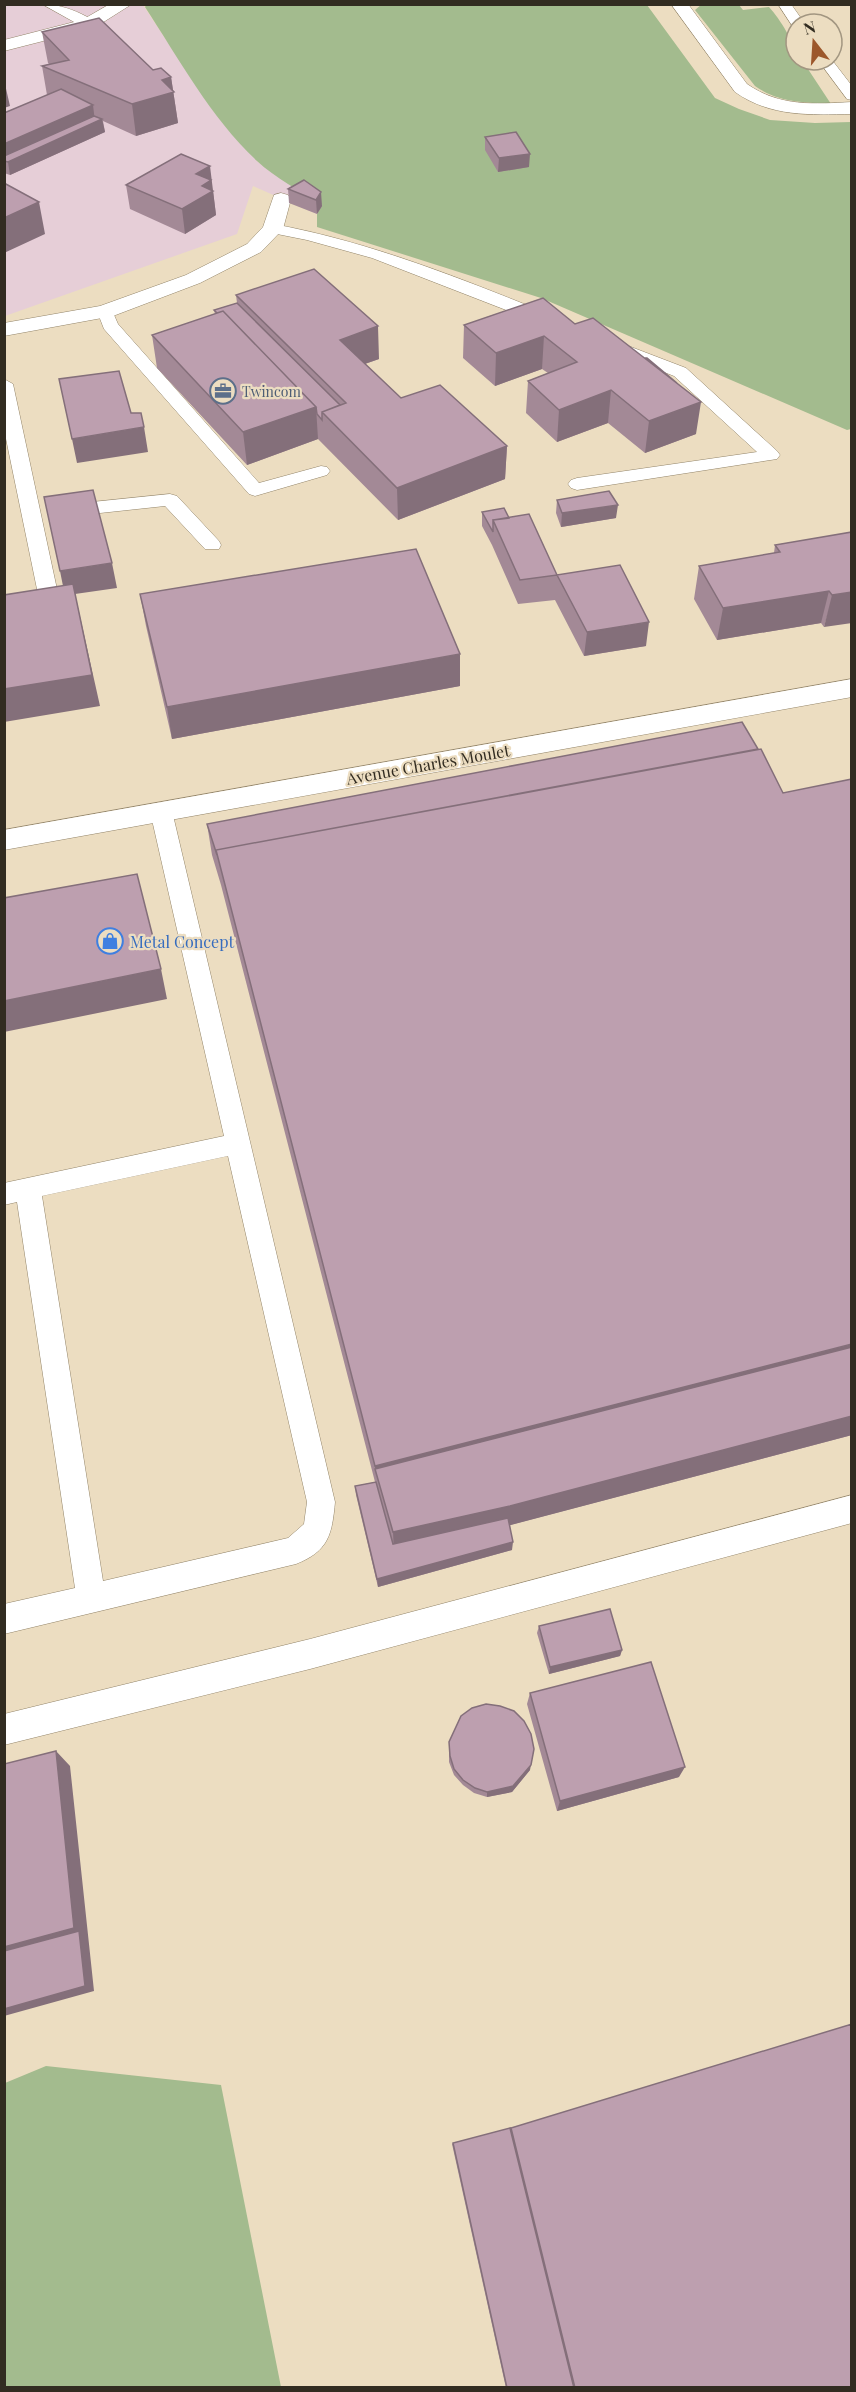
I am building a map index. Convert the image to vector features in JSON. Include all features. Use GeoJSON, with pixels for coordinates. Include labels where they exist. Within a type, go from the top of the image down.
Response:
{"type":"FeatureCollection","features":[{"type":"Feature","properties":{"kind":"street"},"geometry":{"type":"LineString","coordinates":[[4,46],[88,24],[124,4]]}},
{"type":"Feature","properties":{"kind":"street"},"geometry":{"type":"LineString","coordinates":[[679,4],[741,88],[750,96],[775,106],[791,109],[852,108]]}},
{"type":"Feature","properties":{"kind":"street"},"geometry":{"type":"LineString","coordinates":[[4,330],[105,311],[193,279],[254,248],[273,229],[281,199]]}},
{"type":"Feature","properties":{"kind":"street","name":"Avenue Charles Moulet"},"geometry":{"type":"LineString","coordinates":[[4,840],[852,688]]}},
{"type":"Feature","properties":{"kind":"lane"},"geometry":{"type":"LineString","coordinates":[[48,4],[88,24],[115,45]]}},
{"type":"Feature","properties":{"kind":"lane"},"geometry":{"type":"LineString","coordinates":[[834,72],[852,96]]}},
{"type":"Feature","properties":{"kind":"lane"},"geometry":{"type":"LineString","coordinates":[[273,229],[304,234],[376,255],[446,279],[562,325]]}},
{"type":"Feature","properties":{"kind":"lane"},"geometry":{"type":"LineString","coordinates":[[105,311],[110,325],[255,490],[321,471]]}},
{"type":"Feature","properties":{"kind":"lane"},"geometry":{"type":"LineString","coordinates":[[577,483],[771,455],[680,372],[604,342]]}},
{"type":"Feature","properties":{"kind":"lane"},"geometry":{"type":"LineString","coordinates":[[4,384],[48,594]]}},
{"type":"Feature","properties":{"kind":"lane"},"geometry":{"type":"LineString","coordinates":[[33,514],[170,500],[212,545]]}},
{"type":"Feature","properties":{"kind":"lane"},"geometry":{"type":"LineString","coordinates":[[4,1619],[296,1550],[318,1531],[321,1502],[161,812]]}},
{"type":"Feature","properties":{"kind":"lane"},"geometry":{"type":"LineString","coordinates":[[91,1599],[16,1191],[238,1143]]}},
{"type":"Feature","properties":{"kind":"lane"},"geometry":{"type":"LineString","coordinates":[[4,1730],[310,1654],[852,1509]]}},
{"type":"Feature","properties":{"kind":"shaded area"},"geometry":{"type":"Polygon","coordinates":[[[4,5],[143,5],[200,91],[258,162],[322,206],[317,214],[253,186],[237,234],[5,316],[4,5]]]}},
{"type":"Feature","properties":{"kind":"green space"},"geometry":{"type":"Polygon","coordinates":[[[147,4],[647,5],[715,98],[770,120],[815,123],[851,122],[851,429],[847,430],[541,298],[317,227],[317,214],[322,205],[272,173],[240,144],[196,87],[145,7],[147,4]]]}},
{"type":"Feature","properties":{"kind":"green space"},"geometry":{"type":"Polygon","coordinates":[[[702,4],[739,5],[743,10],[769,7],[784,27],[784,72],[810,72],[831,104],[782,99],[755,86],[695,10],[702,4]]]}},
{"type":"Feature","properties":{"kind":"green space"},"geometry":{"type":"Polygon","coordinates":[[[46,2066],[221,2085],[281,2387],[5,2387],[5,2083],[46,2066]]]}},
{"type":"Feature","properties":{"kind":"building"},"geometry":{"type":"Polygon","coordinates":[[[99,18],[153,70],[161,68],[171,77],[162,80],[174,92],[132,104],[42,66],[69,60],[42,32],[99,18]]]}},
{"type":"Feature","properties":{"kind":"building"},"geometry":{"type":"Polygon","coordinates":[[[61,89],[93,105],[4,144],[4,113],[61,89]]]}},
{"type":"Feature","properties":{"kind":"building"},"geometry":{"type":"Polygon","coordinates":[[[94,116],[102,119],[8,162],[4,161],[4,156],[94,116]]]}},
{"type":"Feature","properties":{"kind":"building"},"geometry":{"type":"Polygon","coordinates":[[[516,132],[530,154],[499,158],[485,137],[516,132]]]}},
{"type":"Feature","properties":{"kind":"building"},"geometry":{"type":"Polygon","coordinates":[[[181,154],[210,166],[196,174],[211,180],[202,186],[213,191],[182,209],[126,185],[181,154]]]}},
{"type":"Feature","properties":{"kind":"building"},"geometry":{"type":"Polygon","coordinates":[[[304,180],[321,192],[316,200],[288,189],[304,180]]]}},
{"type":"Feature","properties":{"kind":"building"},"geometry":{"type":"Polygon","coordinates":[[[4,183],[39,202],[4,218],[4,183]]]}},
{"type":"Feature","properties":{"kind":"building"},"geometry":{"type":"Polygon","coordinates":[[[314,269],[378,326],[340,340],[401,398],[440,385],[507,446],[397,488],[322,412],[346,403],[236,295],[314,269]]]}},
{"type":"Feature","properties":{"kind":"building"},"geometry":{"type":"Polygon","coordinates":[[[543,298],[575,324],[593,318],[701,402],[649,421],[611,390],[559,410],[528,381],[577,362],[544,336],[496,353],[464,325],[543,298]]]}},
{"type":"Feature","properties":{"kind":"building"},"geometry":{"type":"Polygon","coordinates":[[[237,303],[340,405],[322,412],[322,420],[317,414],[316,407],[223,311],[217,313],[214,310],[237,303]]]}},
{"type":"Feature","properties":{"kind":"building"},"geometry":{"type":"Polygon","coordinates":[[[223,311],[316,407],[243,432],[152,335],[223,311]]]}},
{"type":"Feature","properties":{"kind":"building"},"geometry":{"type":"Polygon","coordinates":[[[645,358],[647,358],[677,383],[645,358]]]}},
{"type":"Feature","properties":{"kind":"building"},"geometry":{"type":"Polygon","coordinates":[[[119,371],[131,413],[141,413],[144,427],[72,439],[59,379],[119,371]]]}},
{"type":"Feature","properties":{"kind":"building"},"geometry":{"type":"Polygon","coordinates":[[[93,490],[112,563],[60,571],[44,497],[93,490]]]}},
{"type":"Feature","properties":{"kind":"building"},"geometry":{"type":"Polygon","coordinates":[[[609,491],[618,505],[562,513],[557,500],[609,491]]]}},
{"type":"Feature","properties":{"kind":"building"},"geometry":{"type":"Polygon","coordinates":[[[504,508],[509,518],[493,520],[493,532],[482,512],[504,508]]]}},
{"type":"Feature","properties":{"kind":"building"},"geometry":{"type":"Polygon","coordinates":[[[529,514],[557,575],[520,580],[493,520],[529,514]]]}},
{"type":"Feature","properties":{"kind":"building"},"geometry":{"type":"Polygon","coordinates":[[[852,532],[852,592],[832,595],[829,591],[723,608],[699,566],[780,552],[775,545],[852,532]]]}},
{"type":"Feature","properties":{"kind":"building"},"geometry":{"type":"Polygon","coordinates":[[[416,549],[460,654],[167,707],[140,594],[416,549]]]}},
{"type":"Feature","properties":{"kind":"building"},"geometry":{"type":"Polygon","coordinates":[[[620,565],[649,622],[587,632],[557,575],[620,565]]]}},
{"type":"Feature","properties":{"kind":"building"},"geometry":{"type":"Polygon","coordinates":[[[73,584],[92,675],[4,689],[4,595],[73,584]]]}},
{"type":"Feature","properties":{"kind":"building"},"geometry":{"type":"Polygon","coordinates":[[[742,722],[758,749],[216,850],[217,855],[207,824],[742,722]]]}},
{"type":"Feature","properties":{"kind":"building"},"geometry":{"type":"Polygon","coordinates":[[[761,749],[783,793],[852,779],[852,1344],[375,1466],[216,850],[761,749]]]}},
{"type":"Feature","properties":{"kind":"building"},"geometry":{"type":"Polygon","coordinates":[[[137,874],[161,969],[4,1001],[4,898],[137,874]]]}},
{"type":"Feature","properties":{"kind":"building"},"geometry":{"type":"Polygon","coordinates":[[[852,1347],[852,1416],[510,1506],[393,1532],[375,1469],[852,1347]]]}},
{"type":"Feature","properties":{"kind":"building"},"geometry":{"type":"Polygon","coordinates":[[[376,1482],[393,1544],[508,1518],[513,1542],[377,1579],[355,1486],[376,1482]]]}},
{"type":"Feature","properties":{"kind":"building"},"geometry":{"type":"Polygon","coordinates":[[[610,1609],[622,1650],[550,1667],[539,1626],[610,1609]]]}},
{"type":"Feature","properties":{"kind":"building"},"geometry":{"type":"Polygon","coordinates":[[[651,1662],[685,1767],[560,1801],[530,1693],[651,1662]]]}},
{"type":"Feature","properties":{"kind":"building"},"geometry":{"type":"Polygon","coordinates":[[[486,1704],[514,1711],[524,1721],[531,1734],[534,1749],[531,1765],[513,1786],[487,1792],[463,1780],[454,1769],[449,1742],[461,1716],[472,1708],[486,1704]]]}},
{"type":"Feature","properties":{"kind":"building"},"geometry":{"type":"Polygon","coordinates":[[[56,1751],[74,1928],[4,1947],[4,1764],[56,1751]]]}},
{"type":"Feature","properties":{"kind":"building"},"geometry":{"type":"Polygon","coordinates":[[[79,1931],[85,1986],[4,2009],[4,1951],[79,1931]]]}},
{"type":"Feature","properties":{"kind":"building"},"geometry":{"type":"Polygon","coordinates":[[[852,2024],[852,2388],[575,2388],[511,2128],[852,2024]]]}},
{"type":"Feature","properties":{"kind":"building"},"geometry":{"type":"Polygon","coordinates":[[[510,2128],[574,2388],[507,2388],[453,2143],[510,2128]]]}},
{"type":"Feature","properties":{"kind":"place","name":"Twincom"},"geometry":{"type":"Point","coordinates":[223,391]}},
{"type":"Feature","properties":{"kind":"place","name":"Metal Concept"},"geometry":{"type":"Point","coordinates":[110,941]}}]}
